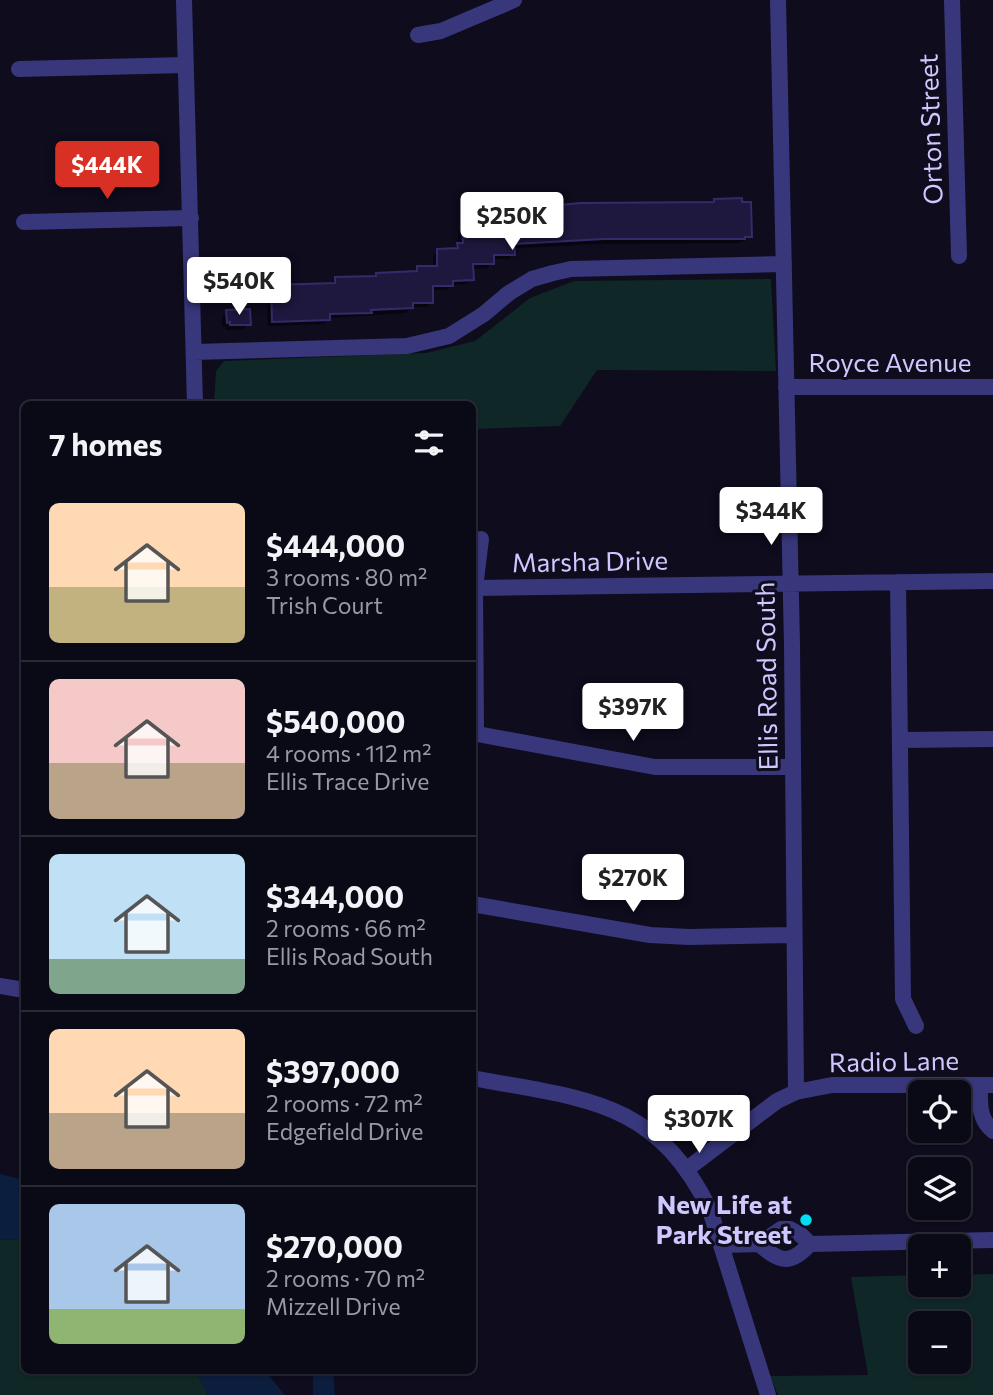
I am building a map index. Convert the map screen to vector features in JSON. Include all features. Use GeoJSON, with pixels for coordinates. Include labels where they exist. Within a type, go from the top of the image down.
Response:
{"type":"FeatureCollection","features":[{"type":"Feature","properties":{"kind":"street"},"geometry":{"type":"LineString","coordinates":[[184,0],[195,401]]}},
{"type":"Feature","properties":{"kind":"street"},"geometry":{"type":"LineString","coordinates":[[418,35],[441,32],[514,0]]}},
{"type":"Feature","properties":{"kind":"street","name":"Ellis Road South"},"geometry":{"type":"LineString","coordinates":[[778,0],[791,583],[796,1093]]}},
{"type":"Feature","properties":{"kind":"street","name":"Orton Street"},"geometry":{"type":"LineString","coordinates":[[952,0],[959,256]]}},
{"type":"Feature","properties":{"kind":"street"},"geometry":{"type":"LineString","coordinates":[[19,69],[186,65]]}},
{"type":"Feature","properties":{"kind":"street"},"geometry":{"type":"LineString","coordinates":[[24,222],[191,218]]}},
{"type":"Feature","properties":{"kind":"street"},"geometry":{"type":"LineString","coordinates":[[194,352],[407,346],[430,342],[465,328],[509,293],[532,279],[571,269],[784,264]]}},
{"type":"Feature","properties":{"kind":"street","name":"Royce Avenue"},"geometry":{"type":"LineString","coordinates":[[786,387],[993,387]]}},
{"type":"Feature","properties":{"kind":"street"},"geometry":{"type":"LineString","coordinates":[[476,580],[481,539]]}},
{"type":"Feature","properties":{"kind":"street","name":"Marsha Drive"},"geometry":{"type":"LineString","coordinates":[[476,588],[993,581]]}},
{"type":"Feature","properties":{"kind":"street"},"geometry":{"type":"LineString","coordinates":[[898,582],[903,999],[916,1026]]}},
{"type":"Feature","properties":{"kind":"street"},"geometry":{"type":"LineString","coordinates":[[476,733],[655,767],[792,767]]}},
{"type":"Feature","properties":{"kind":"street"},"geometry":{"type":"LineString","coordinates":[[900,740],[993,739]]}},
{"type":"Feature","properties":{"kind":"street"},"geometry":{"type":"LineString","coordinates":[[476,905],[650,935],[794,935]]}},
{"type":"Feature","properties":{"kind":"street"},"geometry":{"type":"LineString","coordinates":[[0,986],[21,990]]}},
{"type":"Feature","properties":{"kind":"street"},"geometry":{"type":"LineString","coordinates":[[476,1078],[611,1108],[648,1128],[668,1145],[687,1169],[710,1210],[768,1395]]}},
{"type":"Feature","properties":{"kind":"street","name":"Radio Lane"},"geometry":{"type":"LineString","coordinates":[[796,1093],[832,1085],[987,1085]]}},
{"type":"Feature","properties":{"kind":"street"},"geometry":{"type":"LineString","coordinates":[[987,1085],[980,1112],[985,1124],[993,1130]]}},
{"type":"Feature","properties":{"kind":"street"},"geometry":{"type":"LineString","coordinates":[[687,1169],[777,1101],[796,1093]]}},
{"type":"Feature","properties":{"kind":"street"},"geometry":{"type":"LineString","coordinates":[[722,1245],[760,1244],[781,1229],[790,1229],[810,1244]]}},
{"type":"Feature","properties":{"kind":"street"},"geometry":{"type":"LineString","coordinates":[[760,1244],[780,1259],[791,1259],[810,1244],[993,1240]]}},
{"type":"Feature","properties":{"kind":"green space"},"geometry":{"type":"Polygon","coordinates":[[[771,279],[776,371],[597,370],[560,426],[476,429],[476,401],[214,401],[216,371],[224,361],[426,353],[475,341],[530,298],[574,281],[771,279]]]}},
{"type":"Feature","properties":{"kind":"green space"},"geometry":{"type":"Polygon","coordinates":[[[21,1239],[21,1374],[198,1374],[208,1395],[0,1395],[0,1240],[21,1239]]]}},
{"type":"Feature","properties":{"kind":"green space"},"geometry":{"type":"Polygon","coordinates":[[[993,1274],[993,1395],[778,1395],[770,1376],[868,1375],[851,1277],[908,1275],[908,1297],[971,1297],[971,1275],[993,1274]]]}},
{"type":"Feature","properties":{"kind":"water"},"geometry":{"type":"Polygon","coordinates":[[[0,1174],[21,1179],[21,1239],[0,1240],[0,1174]]]}},
{"type":"Feature","properties":{"kind":"water"},"geometry":{"type":"Polygon","coordinates":[[[198,1374],[267,1374],[285,1395],[208,1395],[198,1374]]]}},
{"type":"Feature","properties":{"kind":"water"},"geometry":{"type":"Polygon","coordinates":[[[313,1374],[333,1374],[335,1395],[313,1395],[313,1374]]]}},
{"type":"Feature","properties":{"kind":"building"},"geometry":{"type":"Polygon","coordinates":[[[742,198],[742,202],[751,202],[752,237],[745,239],[604,239],[514,244],[515,255],[494,255],[494,264],[473,264],[474,280],[453,281],[453,286],[433,286],[433,303],[413,303],[413,308],[371,310],[372,313],[330,314],[330,320],[272,322],[271,285],[335,283],[335,277],[376,276],[376,273],[417,271],[417,266],[437,266],[437,249],[458,248],[457,243],[463,243],[462,228],[478,227],[477,220],[519,218],[518,207],[534,207],[534,211],[560,211],[560,205],[581,203],[714,202],[714,199],[742,198]]]}},
{"type":"Feature","properties":{"kind":"building"},"geometry":{"type":"Polygon","coordinates":[[[250,309],[251,325],[227,323],[226,310],[250,309]]]}},
{"type":"Feature","properties":{"kind":"place","name":"New Life at Park Street"},"geometry":{"type":"Point","coordinates":[806,1220]}}]}
